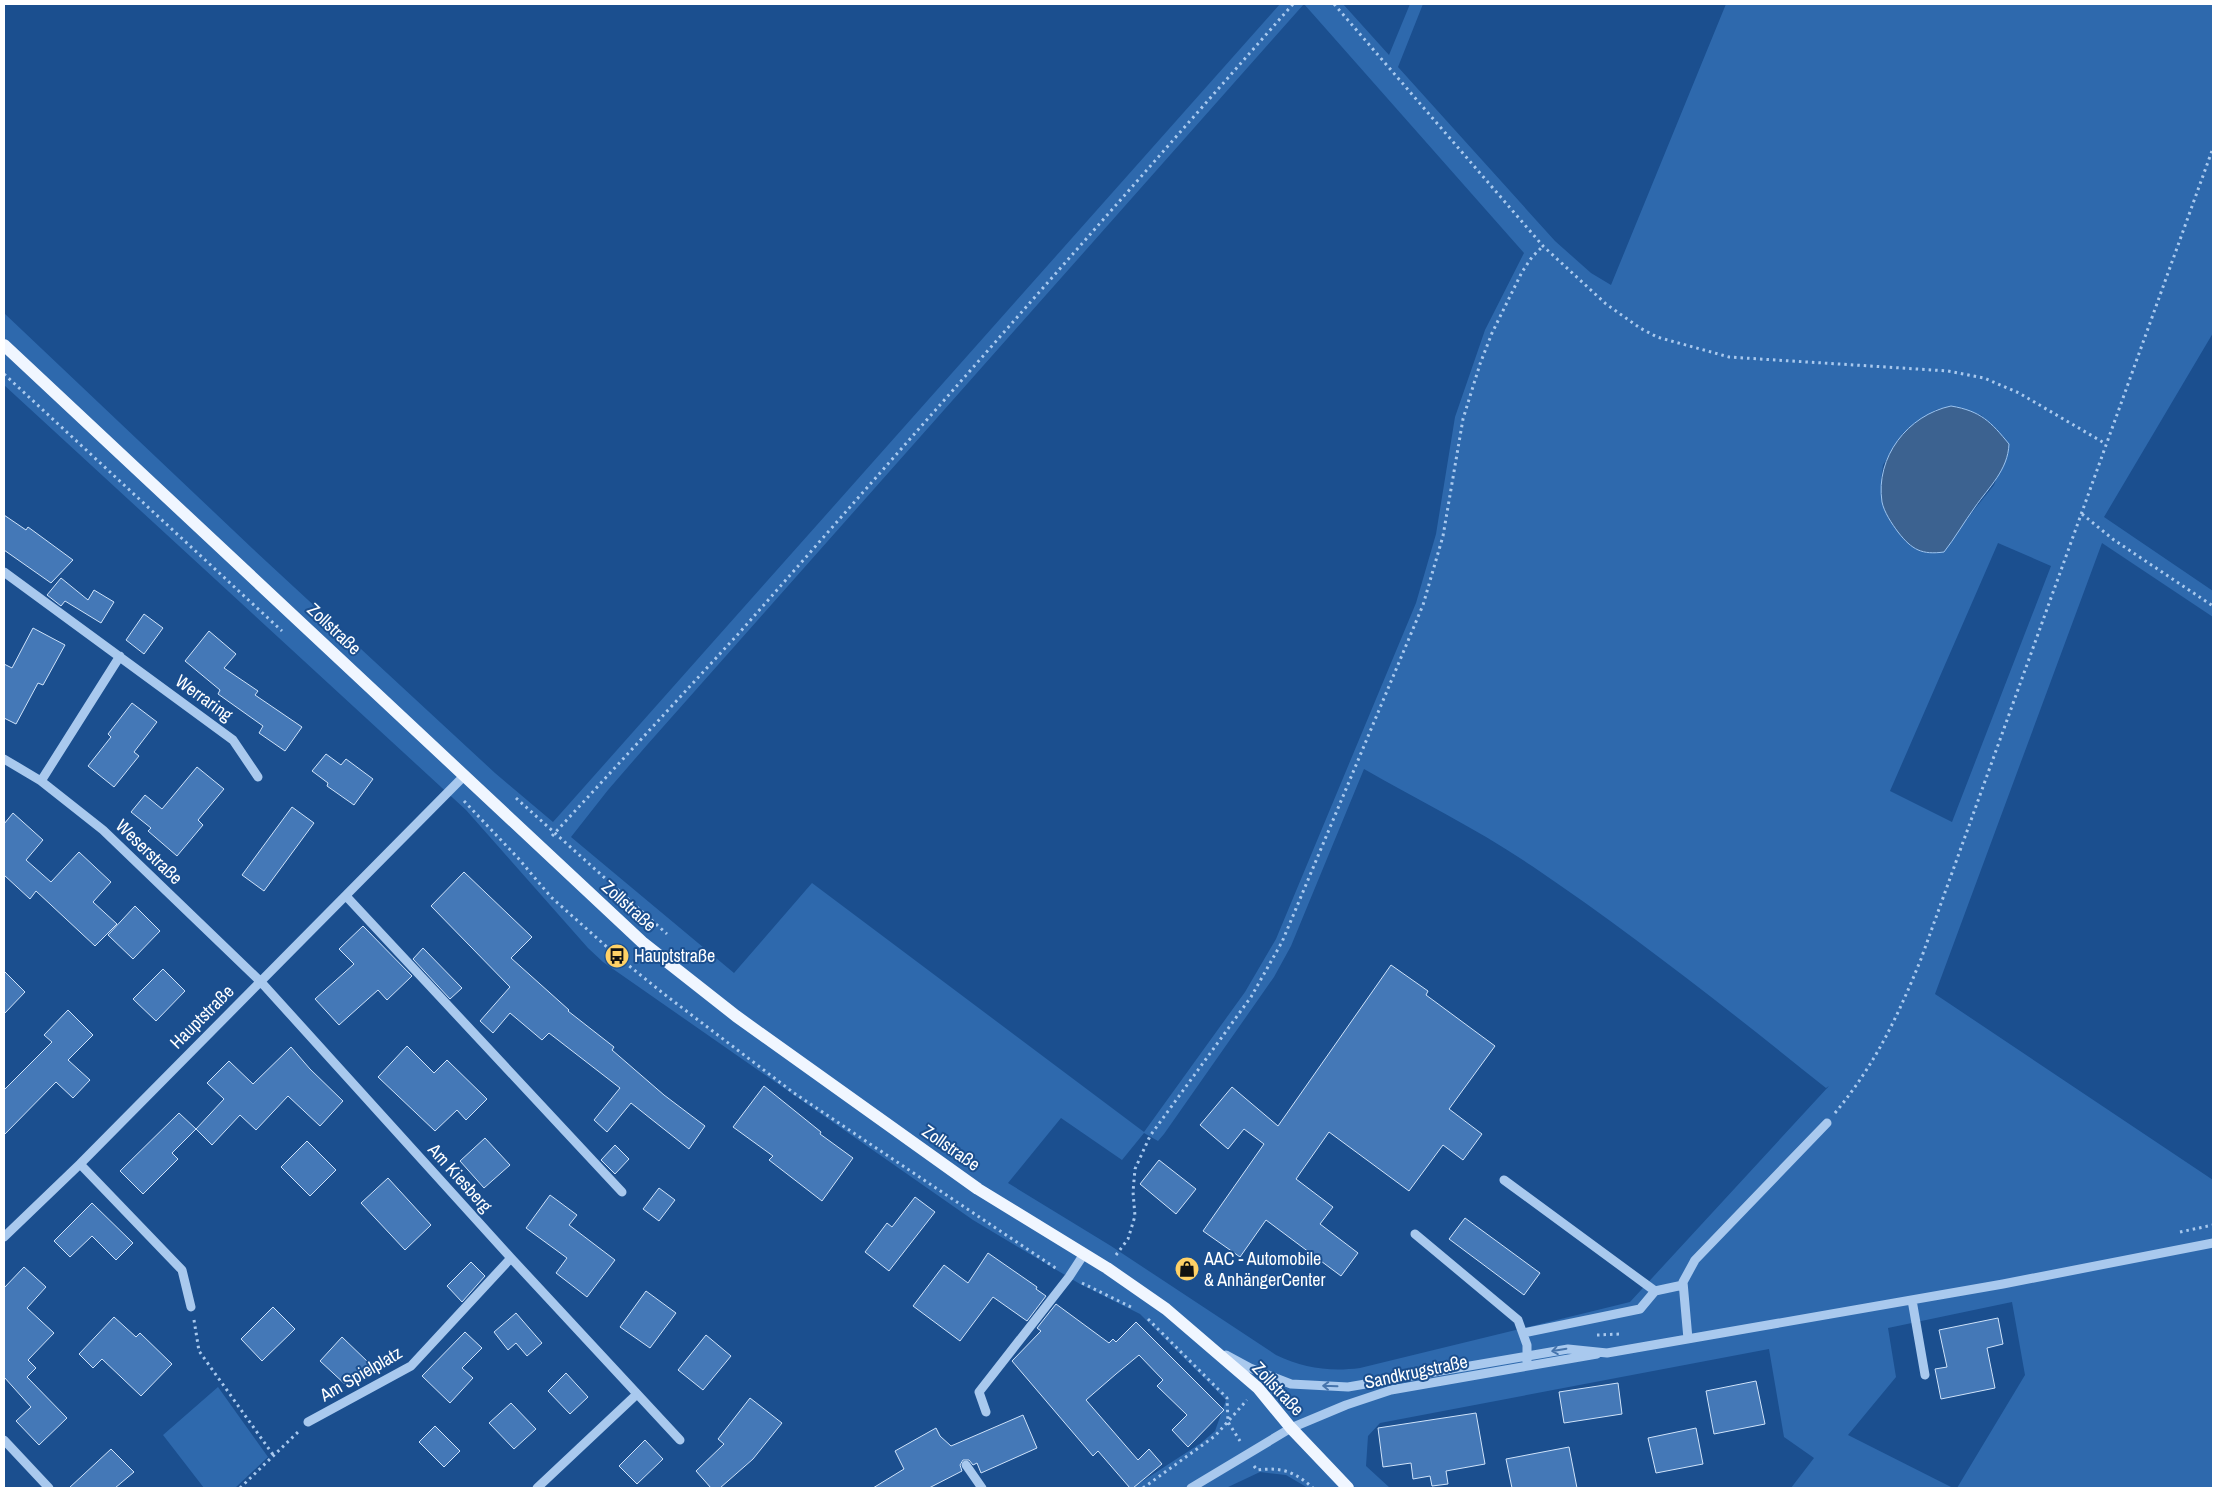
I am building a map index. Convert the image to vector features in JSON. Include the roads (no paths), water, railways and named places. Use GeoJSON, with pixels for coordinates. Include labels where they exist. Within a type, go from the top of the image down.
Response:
{"type":"FeatureCollection","features":[{"type":"Feature","properties":{"kind":"main road","name":"Zollstraße"},"geometry":{"type":"LineString","coordinates":[[4,344],[642,942],[736,1016],[978,1189],[1107,1268],[1166,1309],[1258,1388],[1291,1428],[1348,1488]]}},
{"type":"Feature","properties":{"kind":"street","name":"Werraring"},"geometry":{"type":"LineString","coordinates":[[4,572],[233,740],[258,776]]}},
{"type":"Feature","properties":{"kind":"street"},"geometry":{"type":"LineString","coordinates":[[41,781],[120,656]]}},
{"type":"Feature","properties":{"kind":"street","name":"Weserstraße"},"geometry":{"type":"LineString","coordinates":[[4,759],[41,781],[103,830],[261,982]]}},
{"type":"Feature","properties":{"kind":"street","name":"Hauptstraße"},"geometry":{"type":"LineString","coordinates":[[4,1237],[80,1164],[464,776]]}},
{"type":"Feature","properties":{"kind":"street"},"geometry":{"type":"LineString","coordinates":[[346,896],[622,1192]]}},
{"type":"Feature","properties":{"kind":"street","name":"Am Kiesberg"},"geometry":{"type":"LineString","coordinates":[[261,982],[511,1258],[680,1440]]}},
{"type":"Feature","properties":{"kind":"street"},"geometry":{"type":"LineString","coordinates":[[1688,1339],[1683,1282],[1696,1260],[1828,1123]]}},
{"type":"Feature","properties":{"kind":"street"},"geometry":{"type":"LineString","coordinates":[[80,1164],[182,1270],[191,1307]]}},
{"type":"Feature","properties":{"kind":"street"},"geometry":{"type":"LineString","coordinates":[[1504,1180],[1655,1292]]}},
{"type":"Feature","properties":{"kind":"street"},"geometry":{"type":"LineString","coordinates":[[1415,1234],[1518,1320],[1527,1344],[1527,1367]]}},
{"type":"Feature","properties":{"kind":"street"},"geometry":{"type":"LineString","coordinates":[[1203,1341],[1250,1368],[1291,1384],[1348,1387],[1568,1348],[1607,1352],[1688,1339],[2140,1259],[2213,1243]]}},
{"type":"Feature","properties":{"kind":"street"},"geometry":{"type":"LineString","coordinates":[[986,1412],[979,1392],[1069,1277],[1084,1254]]}},
{"type":"Feature","properties":{"kind":"street","name":"Am Spielplatz"},"geometry":{"type":"LineString","coordinates":[[308,1422],[411,1366],[511,1258]]}},
{"type":"Feature","properties":{"kind":"street"},"geometry":{"type":"LineString","coordinates":[[1523,1333],[1640,1309],[1655,1292],[1683,1285]]}},
{"type":"Feature","properties":{"kind":"street"},"geometry":{"type":"LineString","coordinates":[[1912,1300],[1924,1375]]}},
{"type":"Feature","properties":{"kind":"street","name":"Sandkrugstraße"},"geometry":{"type":"LineString","coordinates":[[1191,1488],[1291,1428],[1346,1404],[1391,1390],[1607,1352]]}},
{"type":"Feature","properties":{"kind":"street"},"geometry":{"type":"LineString","coordinates":[[537,1488],[638,1394]]}},
{"type":"Feature","properties":{"kind":"street"},"geometry":{"type":"LineString","coordinates":[[4,1440],[49,1488]]}},
{"type":"Feature","properties":{"kind":"street"},"geometry":{"type":"LineString","coordinates":[[966,1465],[982,1488]]}},
{"type":"Feature","properties":{"kind":"place","name":"Hauptstraße"},"geometry":{"type":"Point","coordinates":[617,956]}},
{"type":"Feature","properties":{"kind":"place","name":"AAC - Automobile & AnhängerCenter"},"geometry":{"type":"Point","coordinates":[1187,1269]}}]}
